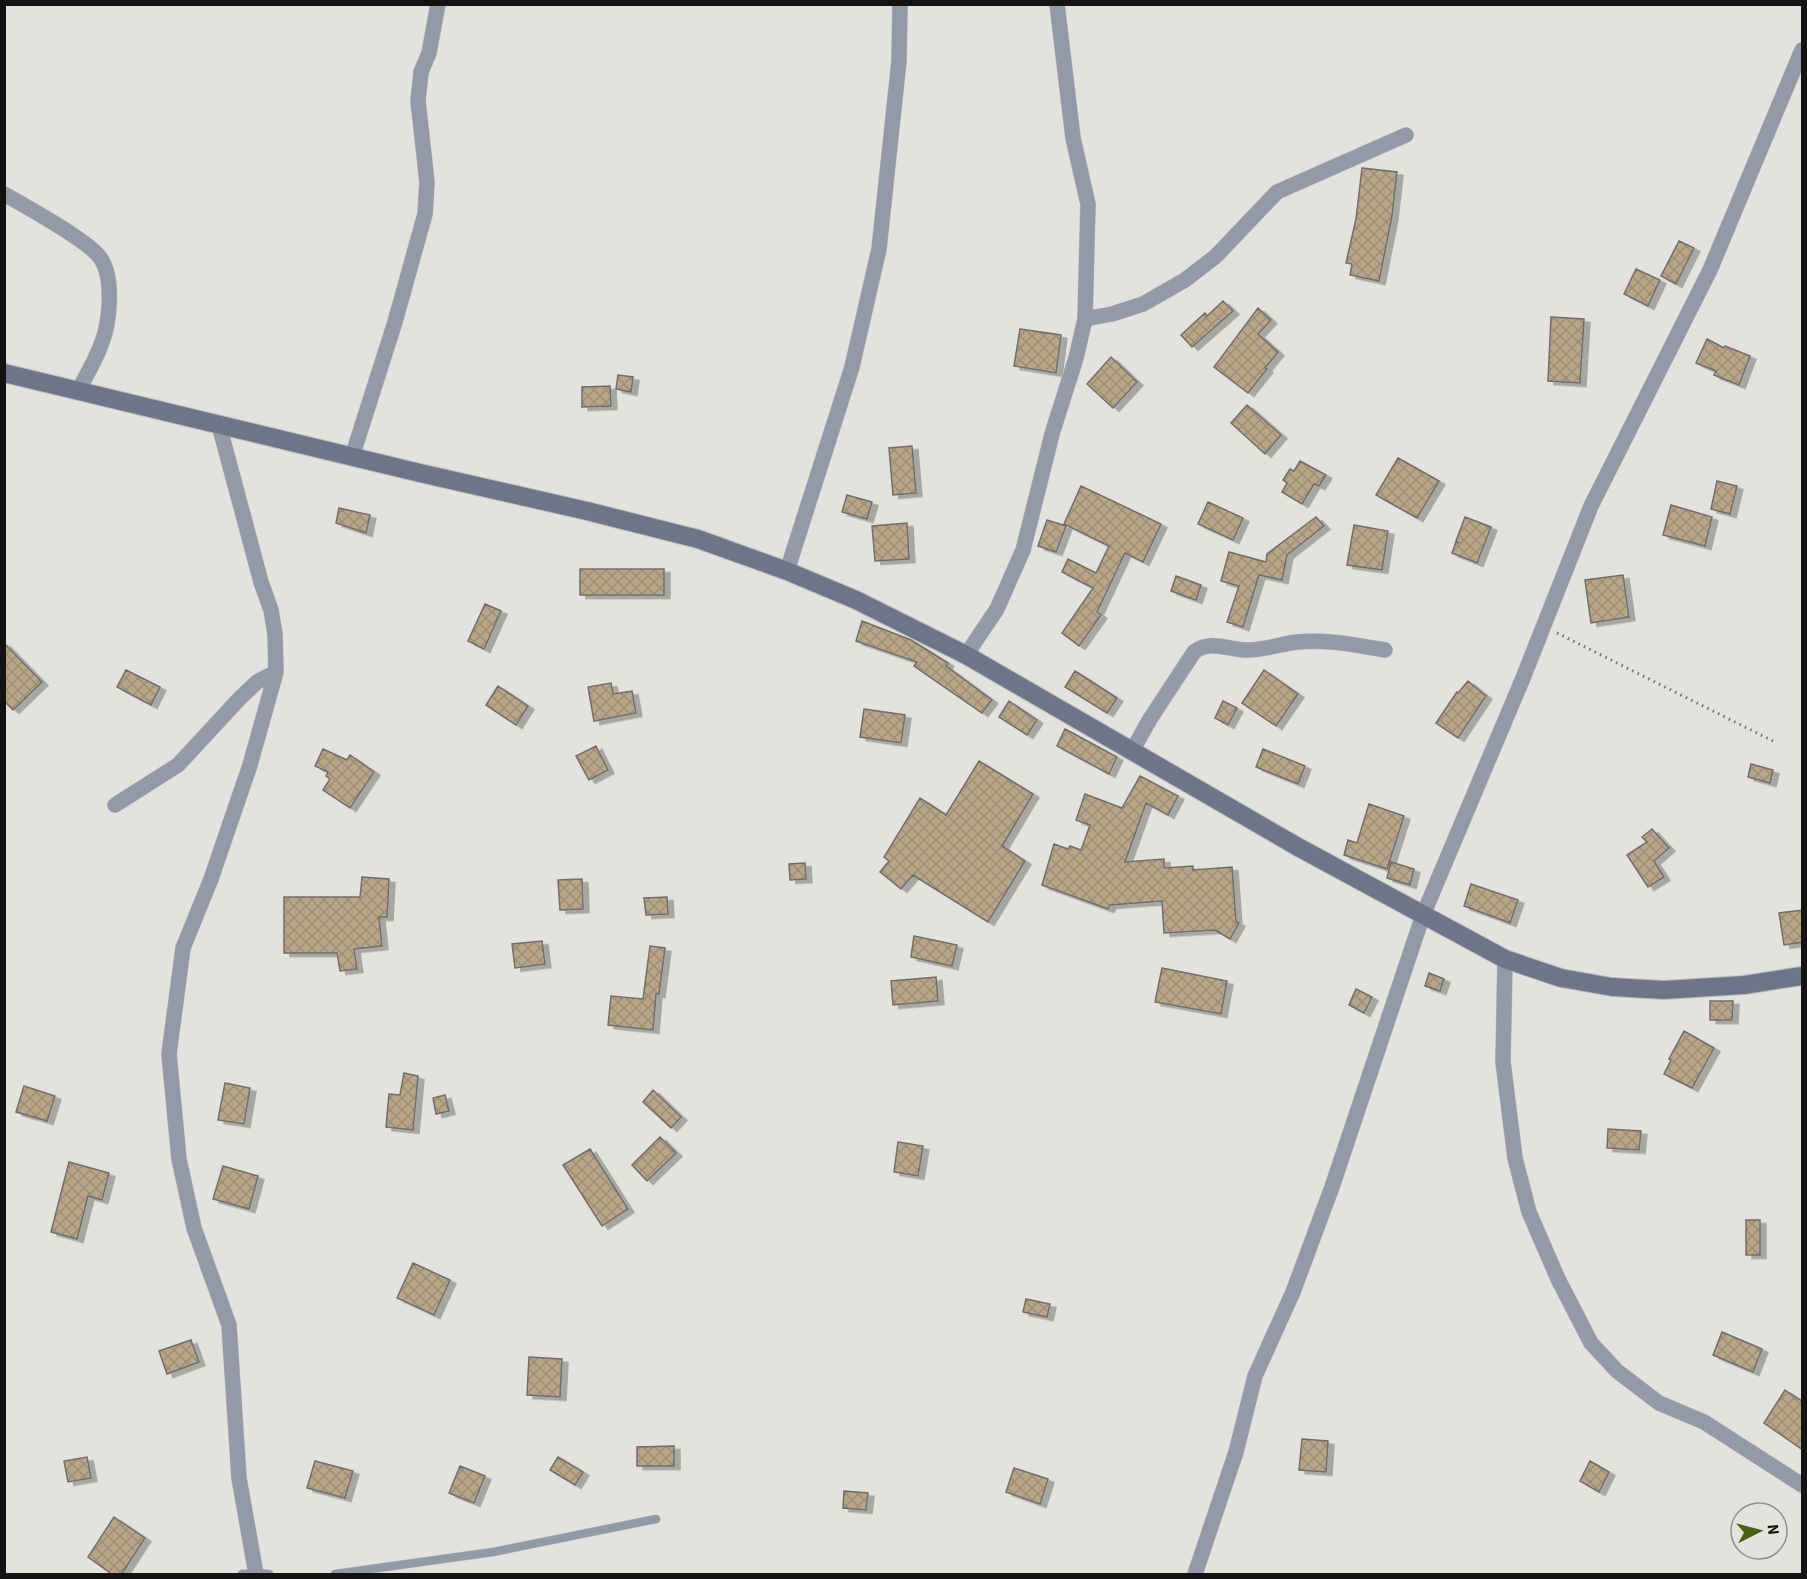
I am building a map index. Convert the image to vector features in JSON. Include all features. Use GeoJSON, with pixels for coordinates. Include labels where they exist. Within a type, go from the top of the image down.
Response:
{"type":"FeatureCollection","features":[{"type":"Feature","properties":{"kind":"main road"},"geometry":{"type":"LineString","coordinates":[[4,373],[587,511],[698,539],[787,570],[856,600],[966,655],[1298,847],[1505,959],[1562,978],[1612,987],[1664,990],[1744,985],[1803,976]]}},
{"type":"Feature","properties":{"kind":"street"},"geometry":{"type":"LineString","coordinates":[[352,457],[395,322],[425,214],[428,182],[418,101],[421,72],[429,52],[438,4]]}},
{"type":"Feature","properties":{"kind":"street"},"geometry":{"type":"LineString","coordinates":[[787,570],[852,367],[879,249],[899,61],[900,4]]}},
{"type":"Feature","properties":{"kind":"street"},"geometry":{"type":"LineString","coordinates":[[966,655],[997,609],[1023,550],[1052,434],[1076,358],[1085,320],[1088,204],[1073,138],[1057,4]]}},
{"type":"Feature","properties":{"kind":"street"},"geometry":{"type":"LineString","coordinates":[[1195,1575],[1236,1452],[1255,1376],[1293,1292],[1332,1187],[1423,915],[1544,626],[1591,506],[1710,270],[1803,50]]}},
{"type":"Feature","properties":{"kind":"street"},"geometry":{"type":"LineString","coordinates":[[1085,320],[1143,304],[1185,280],[1216,256],[1277,192],[1406,135]]}},
{"type":"Feature","properties":{"kind":"street"},"geometry":{"type":"LineString","coordinates":[[4,194],[87,245],[101,258],[107,274],[110,301],[102,343],[78,391]]}},
{"type":"Feature","properties":{"kind":"street"},"geometry":{"type":"LineString","coordinates":[[219,425],[261,582],[271,610],[275,634],[276,672],[246,775],[211,879],[183,948],[169,1054],[178,1159],[194,1228],[229,1325],[239,1478],[256,1574]]}},
{"type":"Feature","properties":{"kind":"street"},"geometry":{"type":"LineString","coordinates":[[1132,751],[1194,652],[1201,646],[1248,650],[1319,640],[1385,650]]}},
{"type":"Feature","properties":{"kind":"street"},"geometry":{"type":"LineString","coordinates":[[115,805],[178,765],[240,698],[257,682],[276,672]]}},
{"type":"Feature","properties":{"kind":"street"},"geometry":{"type":"LineString","coordinates":[[1505,959],[1503,1062],[1515,1158],[1529,1212],[1558,1280],[1591,1343],[1617,1371],[1659,1403],[1704,1422],[1803,1485]]}},
{"type":"Feature","properties":{"kind":"lane"},"geometry":{"type":"LineString","coordinates":[[335,1575],[493,1552],[656,1519]]}},
{"type":"Feature","properties":{"kind":"path"},"geometry":{"type":"LineString","coordinates":[[1544,626],[1775,741]]}},
{"type":"Feature","properties":{"kind":"building"},"geometry":{"type":"Polygon","coordinates":[[[1362,168],[1397,172],[1392,216],[1379,281],[1350,275],[1352,264],[1346,263],[1356,219],[1362,168]]]}},
{"type":"Feature","properties":{"kind":"building"},"geometry":{"type":"Polygon","coordinates":[[[1679,241],[1694,248],[1676,284],[1661,276],[1679,241]]]}},
{"type":"Feature","properties":{"kind":"building"},"geometry":{"type":"Polygon","coordinates":[[[1636,269],[1660,280],[1648,306],[1624,294],[1636,269]]]}},
{"type":"Feature","properties":{"kind":"building"},"geometry":{"type":"Polygon","coordinates":[[[1223,301],[1233,311],[1192,347],[1181,335],[1205,313],[1207,316],[1223,301]]]}},
{"type":"Feature","properties":{"kind":"building"},"geometry":{"type":"Polygon","coordinates":[[[1258,308],[1271,320],[1258,334],[1278,352],[1248,393],[1214,367],[1258,308]]]}},
{"type":"Feature","properties":{"kind":"building"},"geometry":{"type":"Polygon","coordinates":[[[1551,317],[1584,319],[1580,383],[1548,381],[1551,317]]]}},
{"type":"Feature","properties":{"kind":"building"},"geometry":{"type":"Polygon","coordinates":[[[1020,329],[1061,335],[1056,373],[1014,366],[1020,329]]]}},
{"type":"Feature","properties":{"kind":"building"},"geometry":{"type":"Polygon","coordinates":[[[1707,339],[1724,348],[1725,346],[1750,356],[1739,385],[1714,375],[1716,371],[1696,363],[1707,339]]]}},
{"type":"Feature","properties":{"kind":"building"},"geometry":{"type":"Polygon","coordinates":[[[1111,357],[1137,382],[1113,408],[1087,384],[1111,357]]]}},
{"type":"Feature","properties":{"kind":"building"},"geometry":{"type":"Polygon","coordinates":[[[618,375],[633,377],[631,392],[616,389],[618,375]]]}},
{"type":"Feature","properties":{"kind":"building"},"geometry":{"type":"Polygon","coordinates":[[[610,386],[611,406],[582,407],[582,387],[610,386]]]}},
{"type":"Feature","properties":{"kind":"building"},"geometry":{"type":"Polygon","coordinates":[[[1247,405],[1281,435],[1265,454],[1231,423],[1247,405]]]}},
{"type":"Feature","properties":{"kind":"building"},"geometry":{"type":"Polygon","coordinates":[[[912,446],[916,493],[893,495],[889,448],[912,446]]]}},
{"type":"Feature","properties":{"kind":"building"},"geometry":{"type":"Polygon","coordinates":[[[1398,458],[1439,481],[1417,518],[1376,495],[1398,458]]]}},
{"type":"Feature","properties":{"kind":"building"},"geometry":{"type":"Polygon","coordinates":[[[1300,461],[1326,475],[1319,486],[1314,484],[1302,504],[1282,492],[1287,483],[1283,480],[1290,469],[1294,471],[1300,461]]]}},
{"type":"Feature","properties":{"kind":"building"},"geometry":{"type":"Polygon","coordinates":[[[1717,481],[1737,486],[1730,514],[1711,509],[1717,481]]]}},
{"type":"Feature","properties":{"kind":"building"},"geometry":{"type":"Polygon","coordinates":[[[1081,486],[1161,524],[1143,562],[1125,553],[1097,612],[1101,615],[1079,646],[1062,633],[1093,588],[1062,572],[1068,559],[1096,573],[1109,546],[1064,524],[1081,486]]]}},
{"type":"Feature","properties":{"kind":"building"},"geometry":{"type":"Polygon","coordinates":[[[847,495],[872,502],[867,519],[842,512],[847,495]]]}},
{"type":"Feature","properties":{"kind":"building"},"geometry":{"type":"Polygon","coordinates":[[[1208,502],[1243,518],[1233,540],[1198,524],[1208,502]]]}},
{"type":"Feature","properties":{"kind":"building"},"geometry":{"type":"Polygon","coordinates":[[[1671,505],[1712,517],[1705,546],[1663,535],[1671,505]]]}},
{"type":"Feature","properties":{"kind":"building"},"geometry":{"type":"Polygon","coordinates":[[[339,508],[370,515],[366,533],[336,523],[339,508]]]}},
{"type":"Feature","properties":{"kind":"building"},"geometry":{"type":"Polygon","coordinates":[[[1316,517],[1324,526],[1287,555],[1282,580],[1259,575],[1243,627],[1227,622],[1239,586],[1221,581],[1229,552],[1266,562],[1267,554],[1316,517]]]}},
{"type":"Feature","properties":{"kind":"building"},"geometry":{"type":"Polygon","coordinates":[[[1465,517],[1491,527],[1477,563],[1452,553],[1456,542],[1459,543],[1456,541],[1465,517]]]}},
{"type":"Feature","properties":{"kind":"building"},"geometry":{"type":"Polygon","coordinates":[[[1047,520],[1066,526],[1056,552],[1038,546],[1047,520]]]}},
{"type":"Feature","properties":{"kind":"building"},"geometry":{"type":"Polygon","coordinates":[[[907,523],[909,559],[875,561],[872,526],[907,523]]]}},
{"type":"Feature","properties":{"kind":"building"},"geometry":{"type":"Polygon","coordinates":[[[1354,525],[1388,531],[1382,570],[1347,565],[1354,525]]]}},
{"type":"Feature","properties":{"kind":"building"},"geometry":{"type":"Polygon","coordinates":[[[580,569],[664,569],[664,595],[580,595],[580,569]]]}},
{"type":"Feature","properties":{"kind":"building"},"geometry":{"type":"Polygon","coordinates":[[[1623,575],[1629,617],[1591,623],[1585,580],[1623,575]]]}},
{"type":"Feature","properties":{"kind":"building"},"geometry":{"type":"Polygon","coordinates":[[[1176,576],[1201,585],[1196,600],[1171,591],[1176,576]]]}},
{"type":"Feature","properties":{"kind":"building"},"geometry":{"type":"Polygon","coordinates":[[[485,604],[501,611],[484,649],[468,641],[485,604]]]}},
{"type":"Feature","properties":{"kind":"building"},"geometry":{"type":"Polygon","coordinates":[[[862,621],[911,640],[948,663],[946,666],[992,700],[982,713],[914,666],[917,662],[856,641],[862,621]]]}},
{"type":"Feature","properties":{"kind":"building"},"geometry":{"type":"Polygon","coordinates":[[[4,643],[42,682],[13,710],[4,701],[4,643]]]}},
{"type":"Feature","properties":{"kind":"building"},"geometry":{"type":"Polygon","coordinates":[[[126,670],[160,687],[151,705],[117,687],[126,670]]]}},
{"type":"Feature","properties":{"kind":"building"},"geometry":{"type":"Polygon","coordinates":[[[1264,670],[1298,694],[1276,726],[1242,703],[1264,670]]]}},
{"type":"Feature","properties":{"kind":"building"},"geometry":{"type":"Polygon","coordinates":[[[1075,671],[1117,698],[1107,713],[1065,687],[1075,671]]]}},
{"type":"Feature","properties":{"kind":"building"},"geometry":{"type":"Polygon","coordinates":[[[1468,681],[1486,696],[1458,738],[1436,723],[1457,692],[1468,681]]]}},
{"type":"Feature","properties":{"kind":"building"},"geometry":{"type":"Polygon","coordinates":[[[611,683],[613,694],[632,691],[636,713],[594,721],[588,687],[611,683]]]}},
{"type":"Feature","properties":{"kind":"building"},"geometry":{"type":"Polygon","coordinates":[[[498,686],[528,706],[516,725],[486,705],[498,686]]]}},
{"type":"Feature","properties":{"kind":"building"},"geometry":{"type":"Polygon","coordinates":[[[1009,701],[1037,720],[1027,735],[999,717],[1009,701]]]}},
{"type":"Feature","properties":{"kind":"building"},"geometry":{"type":"Polygon","coordinates":[[[1223,701],[1237,708],[1228,725],[1215,718],[1223,701]]]}},
{"type":"Feature","properties":{"kind":"building"},"geometry":{"type":"Polygon","coordinates":[[[864,709],[905,715],[901,743],[860,737],[864,709]]]}},
{"type":"Feature","properties":{"kind":"building"},"geometry":{"type":"Polygon","coordinates":[[[1065,729],[1117,757],[1109,774],[1057,746],[1065,729]]]}},
{"type":"Feature","properties":{"kind":"building"},"geometry":{"type":"Polygon","coordinates":[[[596,746],[608,770],[589,780],[576,756],[596,746]]]}},
{"type":"Feature","properties":{"kind":"building"},"geometry":{"type":"Polygon","coordinates":[[[323,749],[347,760],[350,755],[374,772],[350,808],[323,790],[330,779],[326,776],[328,772],[315,766],[323,749]]]}},
{"type":"Feature","properties":{"kind":"building"},"geometry":{"type":"Polygon","coordinates":[[[1263,749],[1305,766],[1298,784],[1256,767],[1263,749]]]}},
{"type":"Feature","properties":{"kind":"building"},"geometry":{"type":"Polygon","coordinates":[[[979,761],[1033,794],[1002,846],[1025,861],[988,922],[913,875],[901,889],[880,872],[889,861],[884,857],[920,798],[946,815],[979,761]]]}},
{"type":"Feature","properties":{"kind":"building"},"geometry":{"type":"Polygon","coordinates":[[[1751,764],[1773,770],[1770,783],[1748,777],[1751,764]]]}},
{"type":"Feature","properties":{"kind":"building"},"geometry":{"type":"Polygon","coordinates":[[[1140,776],[1178,796],[1168,815],[1146,803],[1125,862],[1164,859],[1164,868],[1193,866],[1193,870],[1232,867],[1236,921],[1239,923],[1230,939],[1215,930],[1164,933],[1162,901],[1110,905],[1108,909],[1042,885],[1054,844],[1068,849],[1070,846],[1081,850],[1090,825],[1076,820],[1085,794],[1122,808],[1140,776]]]}},
{"type":"Feature","properties":{"kind":"building"},"geometry":{"type":"Polygon","coordinates":[[[1369,804],[1404,816],[1387,869],[1344,855],[1348,840],[1357,843],[1369,804]]]}},
{"type":"Feature","properties":{"kind":"building"},"geometry":{"type":"Polygon","coordinates":[[[1652,829],[1669,848],[1654,861],[1664,877],[1648,887],[1627,855],[1647,842],[1642,837],[1652,829]]]}},
{"type":"Feature","properties":{"kind":"building"},"geometry":{"type":"Polygon","coordinates":[[[1391,862],[1414,869],[1410,885],[1387,878],[1391,862]]]}},
{"type":"Feature","properties":{"kind":"building"},"geometry":{"type":"Polygon","coordinates":[[[805,863],[806,879],[790,880],[789,864],[805,863]]]}},
{"type":"Feature","properties":{"kind":"building"},"geometry":{"type":"Polygon","coordinates":[[[362,877],[389,879],[387,917],[379,917],[382,946],[354,949],[357,969],[340,971],[337,953],[284,953],[284,897],[360,897],[362,877]]]}},
{"type":"Feature","properties":{"kind":"building"},"geometry":{"type":"Polygon","coordinates":[[[582,879],[583,909],[560,910],[558,880],[582,879]]]}},
{"type":"Feature","properties":{"kind":"building"},"geometry":{"type":"Polygon","coordinates":[[[1471,884],[1518,900],[1510,923],[1464,906],[1471,884]]]}},
{"type":"Feature","properties":{"kind":"building"},"geometry":{"type":"Polygon","coordinates":[[[667,897],[668,914],[646,915],[644,898],[667,897]]]}},
{"type":"Feature","properties":{"kind":"building"},"geometry":{"type":"Polygon","coordinates":[[[1803,910],[1803,942],[1784,945],[1779,913],[1803,910]]]}},
{"type":"Feature","properties":{"kind":"building"},"geometry":{"type":"Polygon","coordinates":[[[914,936],[957,945],[952,966],[911,957],[914,936]]]}},
{"type":"Feature","properties":{"kind":"building"},"geometry":{"type":"Polygon","coordinates":[[[542,941],[545,964],[515,968],[512,944],[542,941]]]}},
{"type":"Feature","properties":{"kind":"building"},"geometry":{"type":"Polygon","coordinates":[[[650,946],[665,948],[659,994],[656,994],[653,1030],[608,1025],[611,996],[643,999],[650,946]]]}},
{"type":"Feature","properties":{"kind":"building"},"geometry":{"type":"Polygon","coordinates":[[[1162,968],[1227,981],[1221,1014],[1155,1002],[1162,968]]]}},
{"type":"Feature","properties":{"kind":"building"},"geometry":{"type":"Polygon","coordinates":[[[1429,973],[1444,979],[1440,991],[1425,986],[1429,973]]]}},
{"type":"Feature","properties":{"kind":"building"},"geometry":{"type":"Polygon","coordinates":[[[936,977],[938,1001],[893,1005],[891,981],[936,977]]]}},
{"type":"Feature","properties":{"kind":"building"},"geometry":{"type":"Polygon","coordinates":[[[1356,989],[1372,997],[1364,1013],[1349,1005],[1356,989]]]}},
{"type":"Feature","properties":{"kind":"building"},"geometry":{"type":"Polygon","coordinates":[[[1710,1001],[1733,1001],[1732,1020],[1710,1020],[1710,1001]]]}},
{"type":"Feature","properties":{"kind":"building"},"geometry":{"type":"Polygon","coordinates":[[[1684,1031],[1714,1048],[1692,1088],[1664,1074],[1684,1031]]]}},
{"type":"Feature","properties":{"kind":"building"},"geometry":{"type":"Polygon","coordinates":[[[404,1073],[418,1076],[413,1130],[386,1127],[389,1094],[400,1095],[404,1073]]]}},
{"type":"Feature","properties":{"kind":"building"},"geometry":{"type":"Polygon","coordinates":[[[225,1083],[250,1088],[244,1124],[218,1120],[225,1083]]]}},
{"type":"Feature","properties":{"kind":"building"},"geometry":{"type":"Polygon","coordinates":[[[24,1086],[55,1096],[47,1121],[16,1112],[24,1086]]]}},
{"type":"Feature","properties":{"kind":"building"},"geometry":{"type":"Polygon","coordinates":[[[653,1090],[681,1117],[671,1128],[643,1102],[653,1090]]]}},
{"type":"Feature","properties":{"kind":"building"},"geometry":{"type":"Polygon","coordinates":[[[445,1095],[449,1111],[436,1114],[433,1098],[445,1095]]]}},
{"type":"Feature","properties":{"kind":"building"},"geometry":{"type":"Polygon","coordinates":[[[1608,1129],[1641,1131],[1639,1150],[1607,1148],[1608,1129]]]}},
{"type":"Feature","properties":{"kind":"building"},"geometry":{"type":"Polygon","coordinates":[[[660,1137],[676,1153],[647,1181],[632,1165],[660,1137]]]}},
{"type":"Feature","properties":{"kind":"building"},"geometry":{"type":"Polygon","coordinates":[[[898,1142],[923,1146],[918,1176],[894,1172],[898,1142]]]}},
{"type":"Feature","properties":{"kind":"building"},"geometry":{"type":"Polygon","coordinates":[[[590,1149],[628,1209],[602,1226],[563,1165],[590,1149]]]}},
{"type":"Feature","properties":{"kind":"building"},"geometry":{"type":"Polygon","coordinates":[[[69,1162],[109,1173],[102,1200],[88,1196],[77,1239],[51,1232],[69,1162]]]}},
{"type":"Feature","properties":{"kind":"building"},"geometry":{"type":"Polygon","coordinates":[[[223,1166],[258,1176],[249,1209],[213,1199],[223,1166]]]}},
{"type":"Feature","properties":{"kind":"building"},"geometry":{"type":"Polygon","coordinates":[[[1746,1220],[1760,1220],[1760,1255],[1746,1255],[1746,1220]]]}},
{"type":"Feature","properties":{"kind":"building"},"geometry":{"type":"Polygon","coordinates":[[[413,1263],[450,1280],[434,1315],[397,1298],[413,1263]]]}},
{"type":"Feature","properties":{"kind":"building"},"geometry":{"type":"Polygon","coordinates":[[[1026,1299],[1050,1304],[1047,1317],[1023,1312],[1026,1299]]]}},
{"type":"Feature","properties":{"kind":"building"},"geometry":{"type":"Polygon","coordinates":[[[1722,1332],[1762,1349],[1753,1372],[1713,1355],[1722,1332]]]}},
{"type":"Feature","properties":{"kind":"building"},"geometry":{"type":"Polygon","coordinates":[[[191,1340],[199,1362],[167,1374],[159,1351],[191,1340]]]}},
{"type":"Feature","properties":{"kind":"building"},"geometry":{"type":"Polygon","coordinates":[[[529,1357],[562,1359],[560,1397],[527,1395],[529,1357]]]}},
{"type":"Feature","properties":{"kind":"building"},"geometry":{"type":"Polygon","coordinates":[[[1785,1390],[1803,1402],[1803,1450],[1764,1423],[1785,1390]]]}},
{"type":"Feature","properties":{"kind":"building"},"geometry":{"type":"Polygon","coordinates":[[[1302,1439],[1328,1441],[1326,1472],[1299,1470],[1302,1439]]]}},
{"type":"Feature","properties":{"kind":"building"},"geometry":{"type":"Polygon","coordinates":[[[674,1446],[674,1466],[637,1466],[637,1447],[674,1446]]]}},
{"type":"Feature","properties":{"kind":"building"},"geometry":{"type":"Polygon","coordinates":[[[87,1457],[91,1478],[68,1482],[64,1461],[87,1457]]]}},
{"type":"Feature","properties":{"kind":"building"},"geometry":{"type":"Polygon","coordinates":[[[558,1457],[583,1472],[575,1485],[550,1470],[558,1457]]]}},
{"type":"Feature","properties":{"kind":"building"},"geometry":{"type":"Polygon","coordinates":[[[315,1461],[353,1471],[345,1498],[307,1488],[315,1461]]]}},
{"type":"Feature","properties":{"kind":"building"},"geometry":{"type":"Polygon","coordinates":[[[1590,1461],[1609,1472],[1599,1492],[1580,1481],[1590,1461]]]}},
{"type":"Feature","properties":{"kind":"building"},"geometry":{"type":"Polygon","coordinates":[[[460,1466],[485,1476],[474,1503],[449,1493],[460,1466]]]}},
{"type":"Feature","properties":{"kind":"building"},"geometry":{"type":"Polygon","coordinates":[[[1014,1468],[1048,1479],[1040,1504],[1006,1492],[1014,1468]]]}},
{"type":"Feature","properties":{"kind":"building"},"geometry":{"type":"Polygon","coordinates":[[[844,1491],[868,1493],[866,1510],[843,1508],[844,1491]]]}},
{"type":"Feature","properties":{"kind":"building"},"geometry":{"type":"Polygon","coordinates":[[[114,1517],[145,1538],[121,1575],[113,1575],[88,1557],[114,1517]]]}}]}
